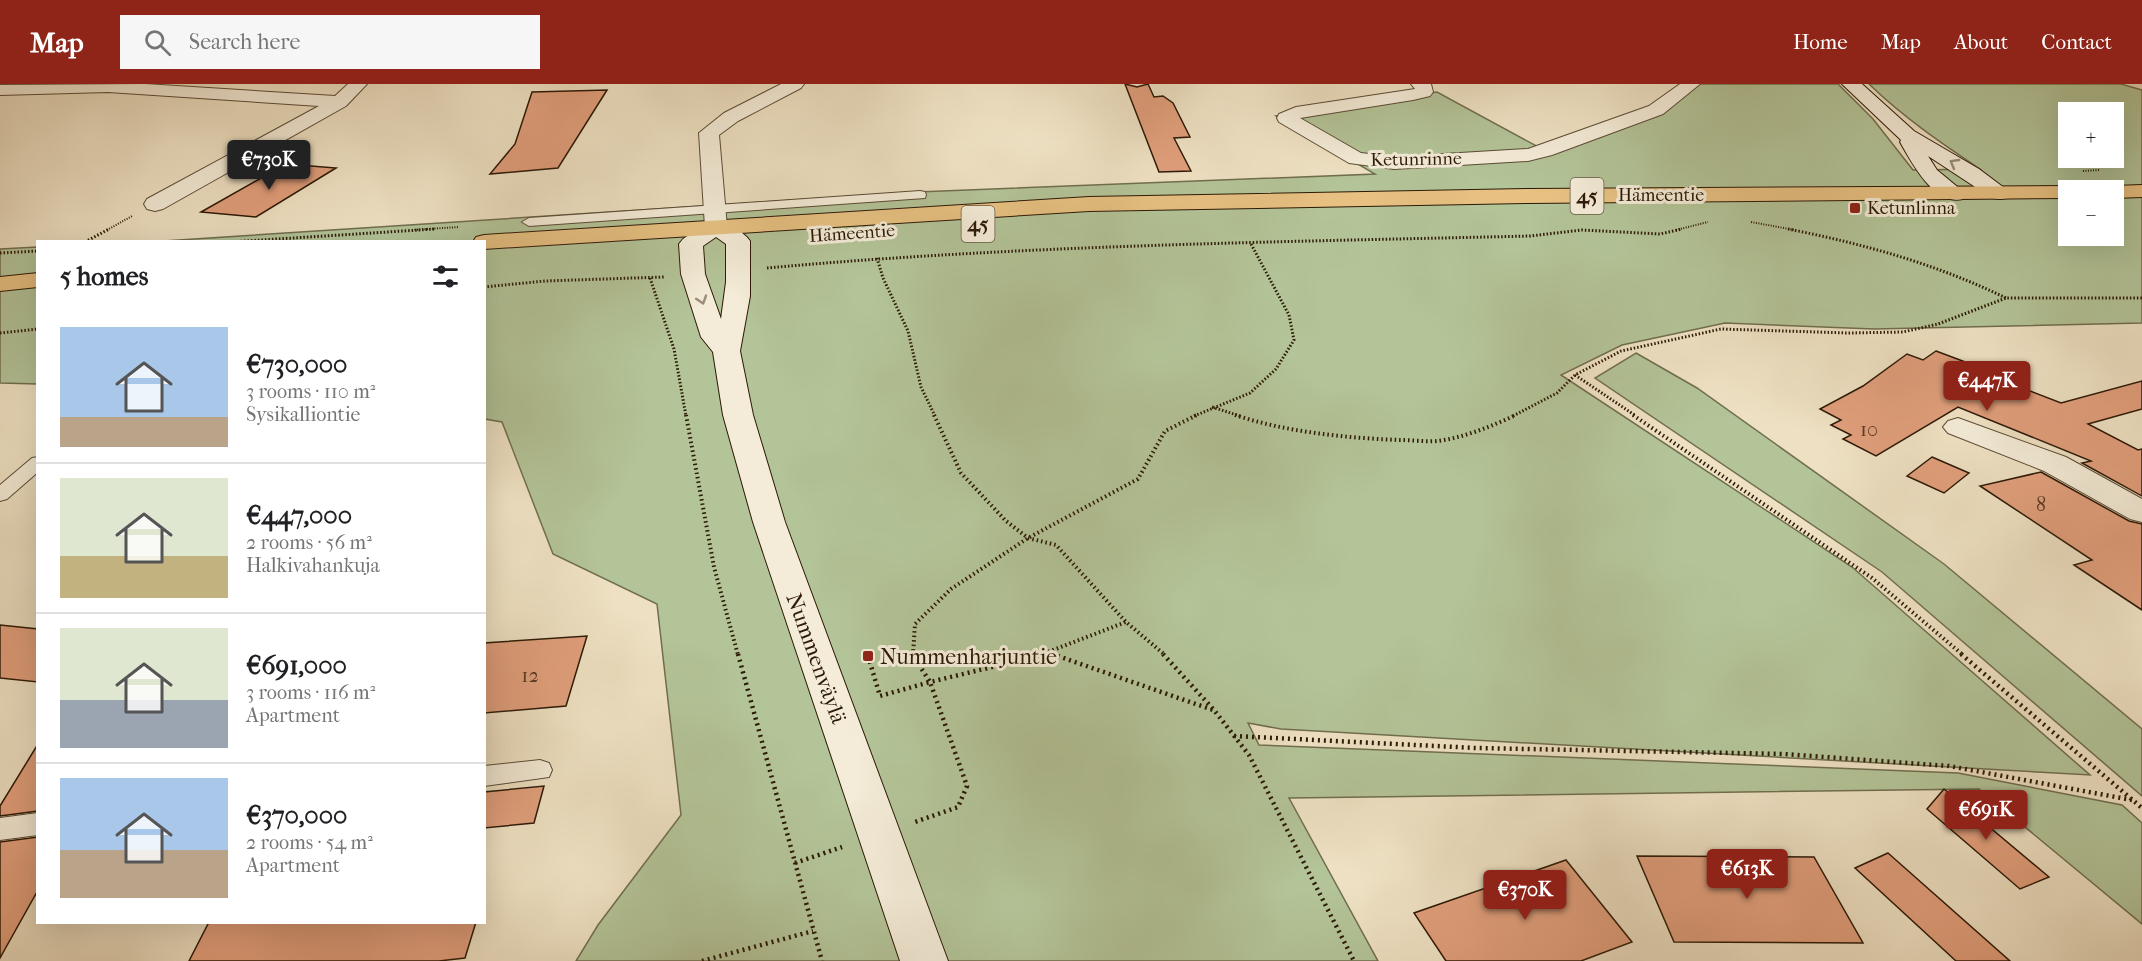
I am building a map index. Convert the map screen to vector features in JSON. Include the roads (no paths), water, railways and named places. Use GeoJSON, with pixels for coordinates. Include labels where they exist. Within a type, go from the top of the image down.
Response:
{"type":"FeatureCollection","features":[{"type":"Feature","properties":{"kind":"main road"},"geometry":{"type":"LineString","coordinates":[[2124,192],[2142,191]]}},
{"type":"Feature","properties":{"kind":"main road","name":"Hämeentie"},"geometry":{"type":"LineString","coordinates":[[486,242],[715,218],[1089,204],[1529,196],[2058,192]]}},
{"type":"Feature","properties":{"kind":"main road","name":"Hämeentie"},"geometry":{"type":"LineString","coordinates":[[486,257],[942,227],[1218,203]]}},
{"type":"Feature","properties":{"kind":"street"},"geometry":{"type":"LineString","coordinates":[[155,204],[339,102],[358,84]]}},
{"type":"Feature","properties":{"kind":"street"},"geometry":{"type":"LineString","coordinates":[[738,241],[715,218],[709,133],[731,117],[795,84]]}},
{"type":"Feature","properties":{"kind":"street","name":"Ketunrinne"},"geometry":{"type":"LineString","coordinates":[[1420,84],[1424,87],[1424,92],[1296,113],[1286,118],[1356,159],[1394,163],[1528,155],[1557,147],[1656,110],[1691,84]]}},
{"type":"Feature","properties":{"kind":"street"},"geometry":{"type":"LineString","coordinates":[[1851,84],[1907,135],[1972,173],[2000,193]]}},
{"type":"Feature","properties":{"kind":"street"},"geometry":{"type":"LineString","coordinates":[[0,90],[110,85],[339,102]]}},
{"type":"Feature","properties":{"kind":"street"},"geometry":{"type":"LineString","coordinates":[[1907,135],[1929,174],[1955,194]]}},
{"type":"Feature","properties":{"kind":"street"},"geometry":{"type":"LineString","coordinates":[[691,244],[715,218]]}},
{"type":"Feature","properties":{"kind":"street","name":"Nummenväylä"},"geometry":{"type":"LineString","coordinates":[[726,351],[733,332],[740,270],[738,241]]}},
{"type":"Feature","properties":{"kind":"street","name":"Nummenväylä"},"geometry":{"type":"LineString","coordinates":[[691,244],[693,274],[714,337],[726,351],[738,415],[768,522],[922,960]]}},
{"type":"Feature","properties":{"kind":"street"},"geometry":{"type":"LineString","coordinates":[[1958,427],[2055,464],[2142,512]]}},
{"type":"Feature","properties":{"kind":"lane"},"geometry":{"type":"LineString","coordinates":[[529,222],[715,218],[920,195]]}},
{"type":"Feature","properties":{"kind":"lane"},"geometry":{"type":"LineString","coordinates":[[0,495],[36,464]]}},
{"type":"Feature","properties":{"kind":"lane"},"geometry":{"type":"LineString","coordinates":[[486,776],[540,771]]}},
{"type":"Feature","properties":{"kind":"lane"},"geometry":{"type":"LineString","coordinates":[[0,829],[36,824]]}},
{"type":"Feature","properties":{"kind":"place","name":"Ketunlinna"},"geometry":{"type":"Point","coordinates":[1855,208]}},
{"type":"Feature","properties":{"kind":"place","name":"Nummenharjuntie"},"geometry":{"type":"Point","coordinates":[868,656]}}]}
